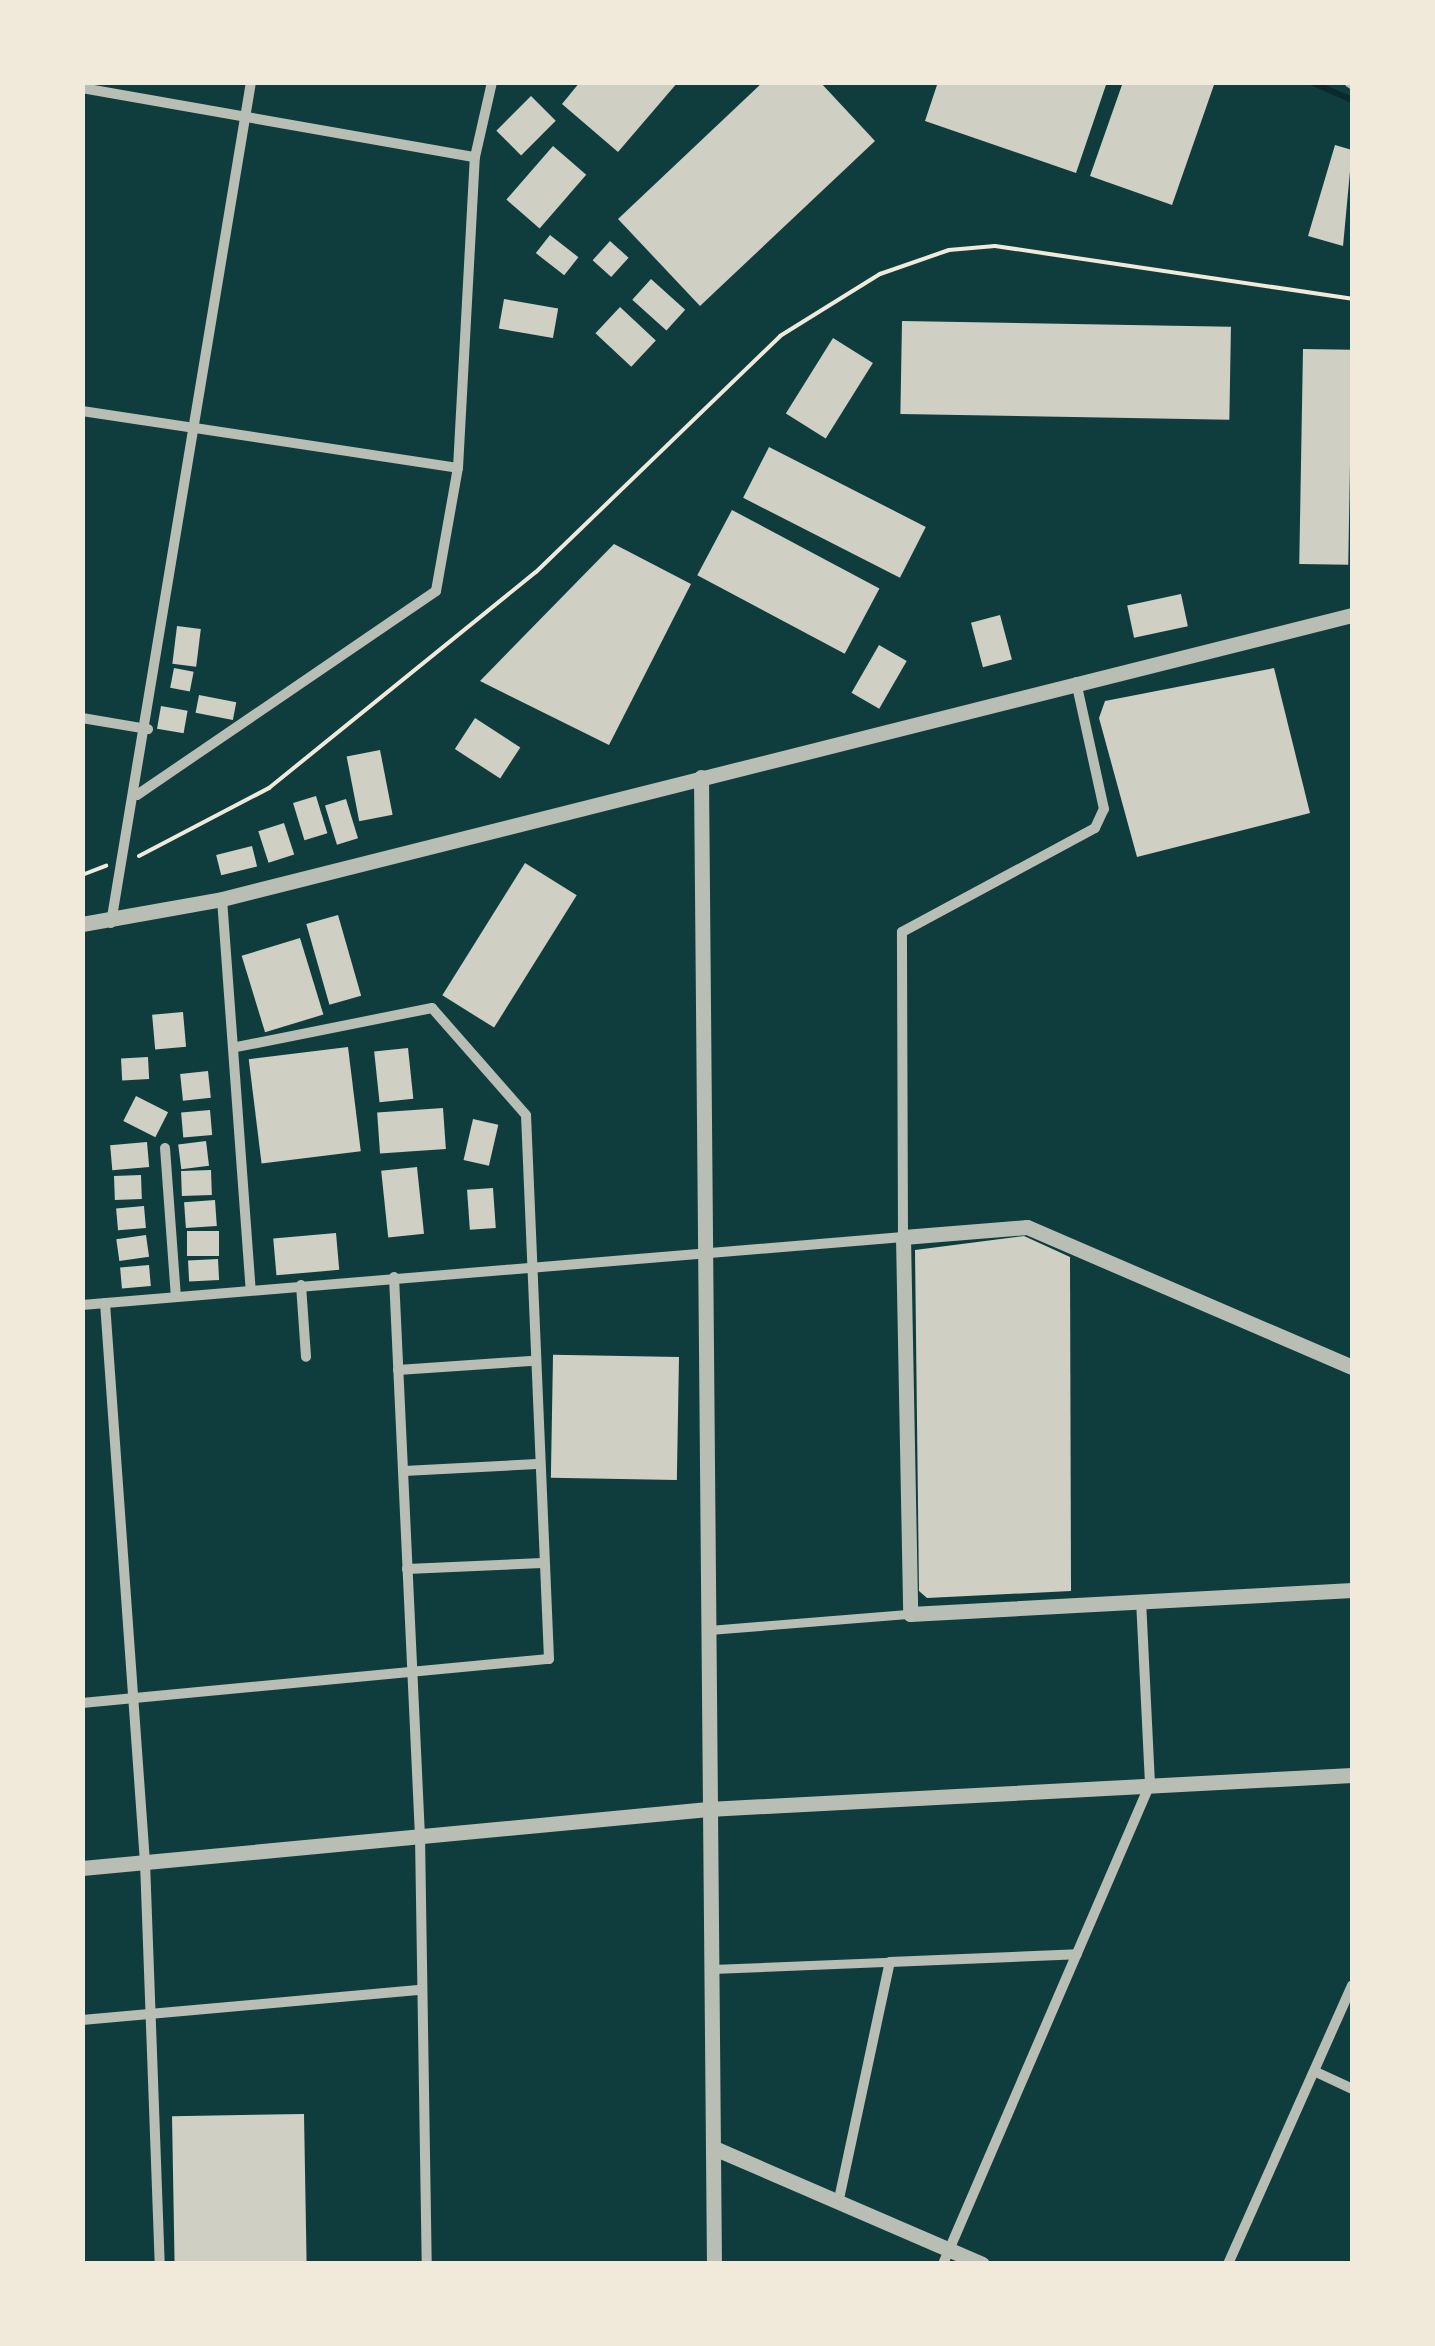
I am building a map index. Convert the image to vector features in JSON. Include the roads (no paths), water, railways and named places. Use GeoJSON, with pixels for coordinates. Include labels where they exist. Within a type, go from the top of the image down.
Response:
{"type":"FeatureCollection","features":[{"type":"Feature","properties":{"kind":"street"},"geometry":{"type":"LineString","coordinates":[[111,924],[120,862],[138,795],[250,82]]}},
{"type":"Feature","properties":{"kind":"street"},"geometry":{"type":"LineString","coordinates":[[138,795],[436,591],[458,468],[475,157],[492,82]]}},
{"type":"Feature","properties":{"kind":"street"},"geometry":{"type":"LineString","coordinates":[[82,88],[475,157]]}},
{"type":"Feature","properties":{"kind":"street"},"geometry":{"type":"LineString","coordinates":[[82,411],[458,468]]}},
{"type":"Feature","properties":{"kind":"street"},"geometry":{"type":"LineString","coordinates":[[82,924],[111,924],[222,899],[1076,679],[1352,615]]}},
{"type":"Feature","properties":{"kind":"street"},"geometry":{"type":"LineString","coordinates":[[910,1614],[902,932],[1095,828],[1104,808],[1076,679]]}},
{"type":"Feature","properties":{"kind":"street"},"geometry":{"type":"LineString","coordinates":[[82,718],[148,729]]}},
{"type":"Feature","properties":{"kind":"street"},"geometry":{"type":"LineString","coordinates":[[700,777],[714,2264]]}},
{"type":"Feature","properties":{"kind":"street"},"geometry":{"type":"LineString","coordinates":[[222,899],[236,1047],[251,1290]]}},
{"type":"Feature","properties":{"kind":"street"},"geometry":{"type":"LineString","coordinates":[[82,1704],[549,1658],[531,1361],[526,1115],[432,1008],[236,1047]]}},
{"type":"Feature","properties":{"kind":"street"},"geometry":{"type":"LineString","coordinates":[[165,1148],[176,1296]]}},
{"type":"Feature","properties":{"kind":"street"},"geometry":{"type":"LineString","coordinates":[[82,1305],[1026,1227],[1352,1367]]}},
{"type":"Feature","properties":{"kind":"street"},"geometry":{"type":"LineString","coordinates":[[394,1277],[420,1836],[426,2264]]}},
{"type":"Feature","properties":{"kind":"street"},"geometry":{"type":"LineString","coordinates":[[300,1286],[306,1357]]}},
{"type":"Feature","properties":{"kind":"street"},"geometry":{"type":"LineString","coordinates":[[105,1303],[145,1862],[160,2264]]}},
{"type":"Feature","properties":{"kind":"street"},"geometry":{"type":"LineString","coordinates":[[398,1370],[531,1361]]}},
{"type":"Feature","properties":{"kind":"street"},"geometry":{"type":"LineString","coordinates":[[404,1472],[537,1464]]}},
{"type":"Feature","properties":{"kind":"street"},"geometry":{"type":"LineString","coordinates":[[408,1569],[542,1562]]}},
{"type":"Feature","properties":{"kind":"street"},"geometry":{"type":"LineString","coordinates":[[708,1630],[910,1614],[1352,1590]]}},
{"type":"Feature","properties":{"kind":"street"},"geometry":{"type":"LineString","coordinates":[[945,2256],[1150,1784],[1141,1600]]}},
{"type":"Feature","properties":{"kind":"street"},"geometry":{"type":"LineString","coordinates":[[82,1868],[708,1809],[1352,1774]]}},
{"type":"Feature","properties":{"kind":"street"},"geometry":{"type":"LineString","coordinates":[[712,1969],[1077,1954]]}},
{"type":"Feature","properties":{"kind":"street"},"geometry":{"type":"LineString","coordinates":[[838,2199],[890,1962]]}},
{"type":"Feature","properties":{"kind":"street"},"geometry":{"type":"LineString","coordinates":[[1228,2264],[1352,1985]]}},
{"type":"Feature","properties":{"kind":"street"},"geometry":{"type":"LineString","coordinates":[[82,2020],[421,1990]]}},
{"type":"Feature","properties":{"kind":"street"},"geometry":{"type":"LineString","coordinates":[[1316,2072],[1352,2090]]}},
{"type":"Feature","properties":{"kind":"street"},"geometry":{"type":"LineString","coordinates":[[714,2148],[838,2199],[945,2256],[982,2264]]}},
{"type":"Feature","properties":{"kind":"waterway"},"geometry":{"type":"LineString","coordinates":[[1311,82],[1352,100]]}}]}
